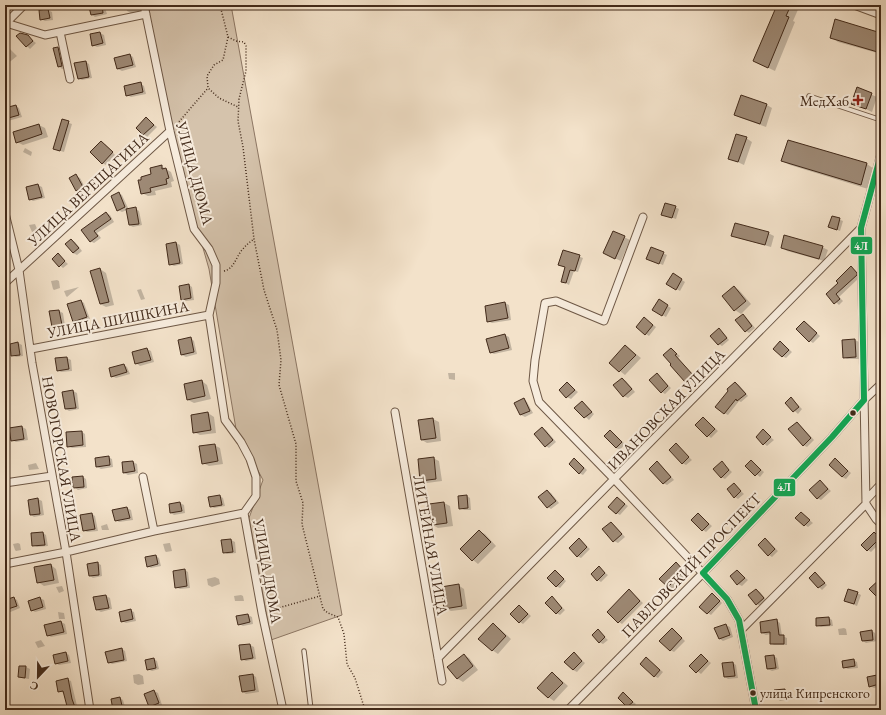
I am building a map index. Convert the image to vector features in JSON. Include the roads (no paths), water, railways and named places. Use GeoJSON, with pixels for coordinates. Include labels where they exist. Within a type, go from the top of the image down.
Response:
{"type":"FeatureCollection","features":[{"type":"Feature","properties":{"kind":"street"},"geometry":{"type":"LineString","coordinates":[[24,5],[6,23],[45,35],[146,14]]}},
{"type":"Feature","properties":{"kind":"street","name":"УЛИЦА ДЮМА"},"geometry":{"type":"LineString","coordinates":[[144,5],[170,131],[194,229],[209,249],[216,265],[216,282],[209,315],[225,420],[241,442],[250,459],[256,477],[256,496],[244,514],[262,613],[283,710]]}},
{"type":"Feature","properties":{"kind":"street"},"geometry":{"type":"LineString","coordinates":[[854,5],[881,15]]}},
{"type":"Feature","properties":{"kind":"street"},"geometry":{"type":"LineString","coordinates":[[60,32],[70,79]]}},
{"type":"Feature","properties":{"kind":"street","name":"УЛИЦА ВЕРЕЩАГИНА"},"geometry":{"type":"LineString","coordinates":[[5,282],[170,131]]}},
{"type":"Feature","properties":{"kind":"street","name":"ИВАНОВСКАЯ УЛИЦА"},"geometry":{"type":"LineString","coordinates":[[438,658],[615,480],[861,228],[880,158]]}},
{"type":"Feature","properties":{"kind":"street","name":"НОВОГОРСКАЯ УЛИЦА"},"geometry":{"type":"LineString","coordinates":[[5,213],[19,270],[52,476],[66,552],[90,710]]}},
{"type":"Feature","properties":{"kind":"street"},"geometry":{"type":"LineString","coordinates":[[643,217],[604,321],[556,301],[545,303],[535,360],[533,381],[539,402],[703,572],[731,605],[739,620],[756,710]]}},
{"type":"Feature","properties":{"kind":"street"},"geometry":{"type":"LineString","coordinates":[[861,228],[866,502],[876,519],[881,524]]}},
{"type":"Feature","properties":{"kind":"street","name":"УЛИЦА ШИШКИНА"},"geometry":{"type":"LineString","coordinates":[[31,349],[209,315]]}},
{"type":"Feature","properties":{"kind":"street","name":"ПАВЛОВСКИЙ ПРОСПЕКТ"},"geometry":{"type":"LineString","coordinates":[[568,710],[703,572],[832,437],[864,400],[881,384]]}},
{"type":"Feature","properties":{"kind":"street","name":"ЛИТЕЙНАЯ УЛИЦА"},"geometry":{"type":"LineString","coordinates":[[395,412],[442,681]]}},
{"type":"Feature","properties":{"kind":"street"},"geometry":{"type":"LineString","coordinates":[[5,483],[52,476]]}},
{"type":"Feature","properties":{"kind":"street"},"geometry":{"type":"LineString","coordinates":[[144,477],[154,531]]}},
{"type":"Feature","properties":{"kind":"street"},"geometry":{"type":"LineString","coordinates":[[741,630],[866,502],[881,484]]}},
{"type":"Feature","properties":{"kind":"street"},"geometry":{"type":"LineString","coordinates":[[5,564],[66,552],[154,531],[244,514]]}},
{"type":"Feature","properties":{"kind":"lane"},"geometry":{"type":"LineString","coordinates":[[809,96],[881,120]]}},
{"type":"Feature","properties":{"kind":"lane"},"geometry":{"type":"LineString","coordinates":[[304,651],[310,710]]}},
{"type":"Feature","properties":{"kind":"place","name":"МедХаб"},"geometry":{"type":"Point","coordinates":[858,100]}},
{"type":"Feature","properties":{"kind":"place","name":"улица Кипренского"},"geometry":{"type":"Point","coordinates":[753,693]}}]}
